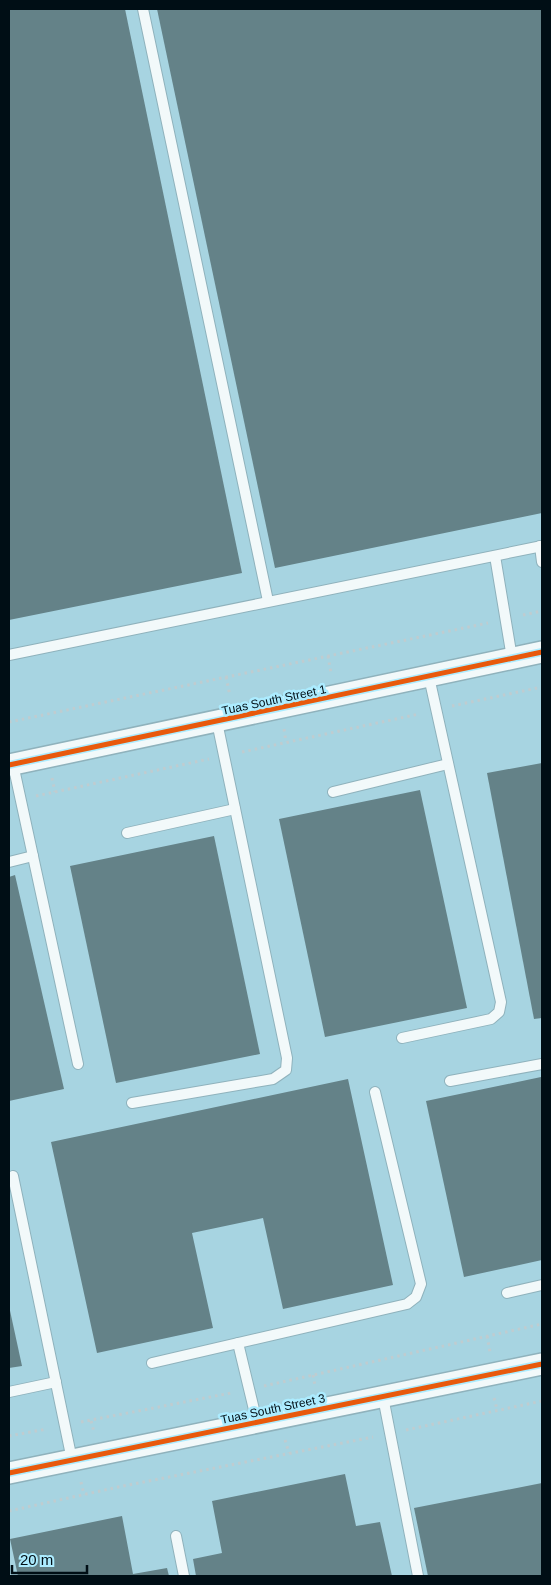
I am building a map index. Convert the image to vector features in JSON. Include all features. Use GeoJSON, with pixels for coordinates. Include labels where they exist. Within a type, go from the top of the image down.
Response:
{"type":"FeatureCollection","features":[{"type":"Feature","properties":{"kind":"street","name":"Tuas South Street 1"},"geometry":{"type":"LineString","coordinates":[[11,765],[542,652]]}},
{"type":"Feature","properties":{"kind":"street","name":"Tuas South Street 3"},"geometry":{"type":"LineString","coordinates":[[9,1473],[542,1364]]}},
{"type":"Feature","properties":{"kind":"lane"},"geometry":{"type":"LineString","coordinates":[[143,9],[268,600]]}},
{"type":"Feature","properties":{"kind":"lane"},"geometry":{"type":"LineString","coordinates":[[9,655],[268,600],[541,546],[542,562]]}},
{"type":"Feature","properties":{"kind":"lane"},"geometry":{"type":"LineString","coordinates":[[495,556],[512,658]]}},
{"type":"Feature","properties":{"kind":"lane"},"geometry":{"type":"LineString","coordinates":[[402,1038],[492,1019],[499,1012],[501,1002],[429,677]]}},
{"type":"Feature","properties":{"kind":"lane"},"geometry":{"type":"LineString","coordinates":[[132,1103],[273,1078],[286,1070],[287,1058],[217,722]]}},
{"type":"Feature","properties":{"kind":"lane"},"geometry":{"type":"LineString","coordinates":[[333,792],[448,764]]}},
{"type":"Feature","properties":{"kind":"lane"},"geometry":{"type":"LineString","coordinates":[[11,765],[33,856],[78,1064]]}},
{"type":"Feature","properties":{"kind":"lane"},"geometry":{"type":"LineString","coordinates":[[127,833],[235,809]]}},
{"type":"Feature","properties":{"kind":"lane"},"geometry":{"type":"LineString","coordinates":[[9,862],[33,856]]}},
{"type":"Feature","properties":{"kind":"lane"},"geometry":{"type":"LineString","coordinates":[[450,1081],[542,1064]]}},
{"type":"Feature","properties":{"kind":"lane"},"geometry":{"type":"LineString","coordinates":[[152,1363],[407,1304],[416,1298],[421,1284],[376,1092]]}},
{"type":"Feature","properties":{"kind":"lane"},"geometry":{"type":"LineString","coordinates":[[13,1176],[72,1460]]}},
{"type":"Feature","properties":{"kind":"lane"},"geometry":{"type":"LineString","coordinates":[[507,1293],[542,1286]]}},
{"type":"Feature","properties":{"kind":"lane"},"geometry":{"type":"LineString","coordinates":[[238,1343],[257,1422]]}},
{"type":"Feature","properties":{"kind":"lane"},"geometry":{"type":"LineString","coordinates":[[9,1392],[56,1382]]}},
{"type":"Feature","properties":{"kind":"lane"},"geometry":{"type":"LineString","coordinates":[[383,1397],[418,1576]]}},
{"type":"Feature","properties":{"kind":"lane"},"geometry":{"type":"LineString","coordinates":[[176,1536],[184,1576]]}},
{"type":"Feature","properties":{"kind":"path"},"geometry":{"type":"LineString","coordinates":[[9,722],[542,611]]}},
{"type":"Feature","properties":{"kind":"path"},"geometry":{"type":"LineString","coordinates":[[20,799],[542,687]]}},
{"type":"Feature","properties":{"kind":"path"},"geometry":{"type":"LineString","coordinates":[[9,1436],[249,1389],[542,1324]]}},
{"type":"Feature","properties":{"kind":"path"},"geometry":{"type":"LineString","coordinates":[[9,1512],[132,1484],[390,1434],[542,1401]]}},
{"type":"Feature","properties":{"kind":"building"},"geometry":{"type":"Polygon","coordinates":[[[9,9],[125,9],[242,573],[9,620],[9,9]]]}},
{"type":"Feature","properties":{"kind":"building"},"geometry":{"type":"Polygon","coordinates":[[[157,9],[542,9],[542,513],[275,568],[157,9]]]}},
{"type":"Feature","properties":{"kind":"building"},"geometry":{"type":"Polygon","coordinates":[[[542,763],[542,1018],[534,1019],[487,773],[542,763]]]}},
{"type":"Feature","properties":{"kind":"building"},"geometry":{"type":"Polygon","coordinates":[[[420,790],[467,1008],[325,1037],[279,819],[420,790]]]}},
{"type":"Feature","properties":{"kind":"building"},"geometry":{"type":"Polygon","coordinates":[[[214,836],[260,1054],[116,1083],[70,866],[214,836]]]}},
{"type":"Feature","properties":{"kind":"building"},"geometry":{"type":"Polygon","coordinates":[[[15,875],[64,1089],[9,1101],[9,877],[15,875]]]}},
{"type":"Feature","properties":{"kind":"building"},"geometry":{"type":"Polygon","coordinates":[[[541,1077],[542,1260],[464,1277],[426,1101],[541,1077]]]}},
{"type":"Feature","properties":{"kind":"building"},"geometry":{"type":"Polygon","coordinates":[[[348,1079],[393,1285],[283,1309],[263,1218],[192,1233],[213,1328],[97,1353],[51,1142],[348,1079]]]}},
{"type":"Feature","properties":{"kind":"building"},"geometry":{"type":"Polygon","coordinates":[[[9,1306],[22,1366],[9,1368],[9,1306]]]}},
{"type":"Feature","properties":{"kind":"building"},"geometry":{"type":"Polygon","coordinates":[[[345,1474],[356,1526],[380,1522],[392,1576],[196,1576],[193,1559],[222,1553],[212,1501],[345,1474]]]}},
{"type":"Feature","properties":{"kind":"building"},"geometry":{"type":"Polygon","coordinates":[[[542,1483],[542,1576],[428,1576],[414,1508],[542,1483]]]}},
{"type":"Feature","properties":{"kind":"building"},"geometry":{"type":"Polygon","coordinates":[[[122,1516],[133,1574],[167,1568],[169,1576],[18,1576],[10,1539],[122,1516]]]}},
{"type":"Feature","properties":{"kind":"cycle path"},"geometry":{"type":"LineString","coordinates":[[9,765],[542,652]]}},
{"type":"Feature","properties":{"kind":"cycle path"},"geometry":{"type":"LineString","coordinates":[[9,1473],[542,1364]]}}]}
